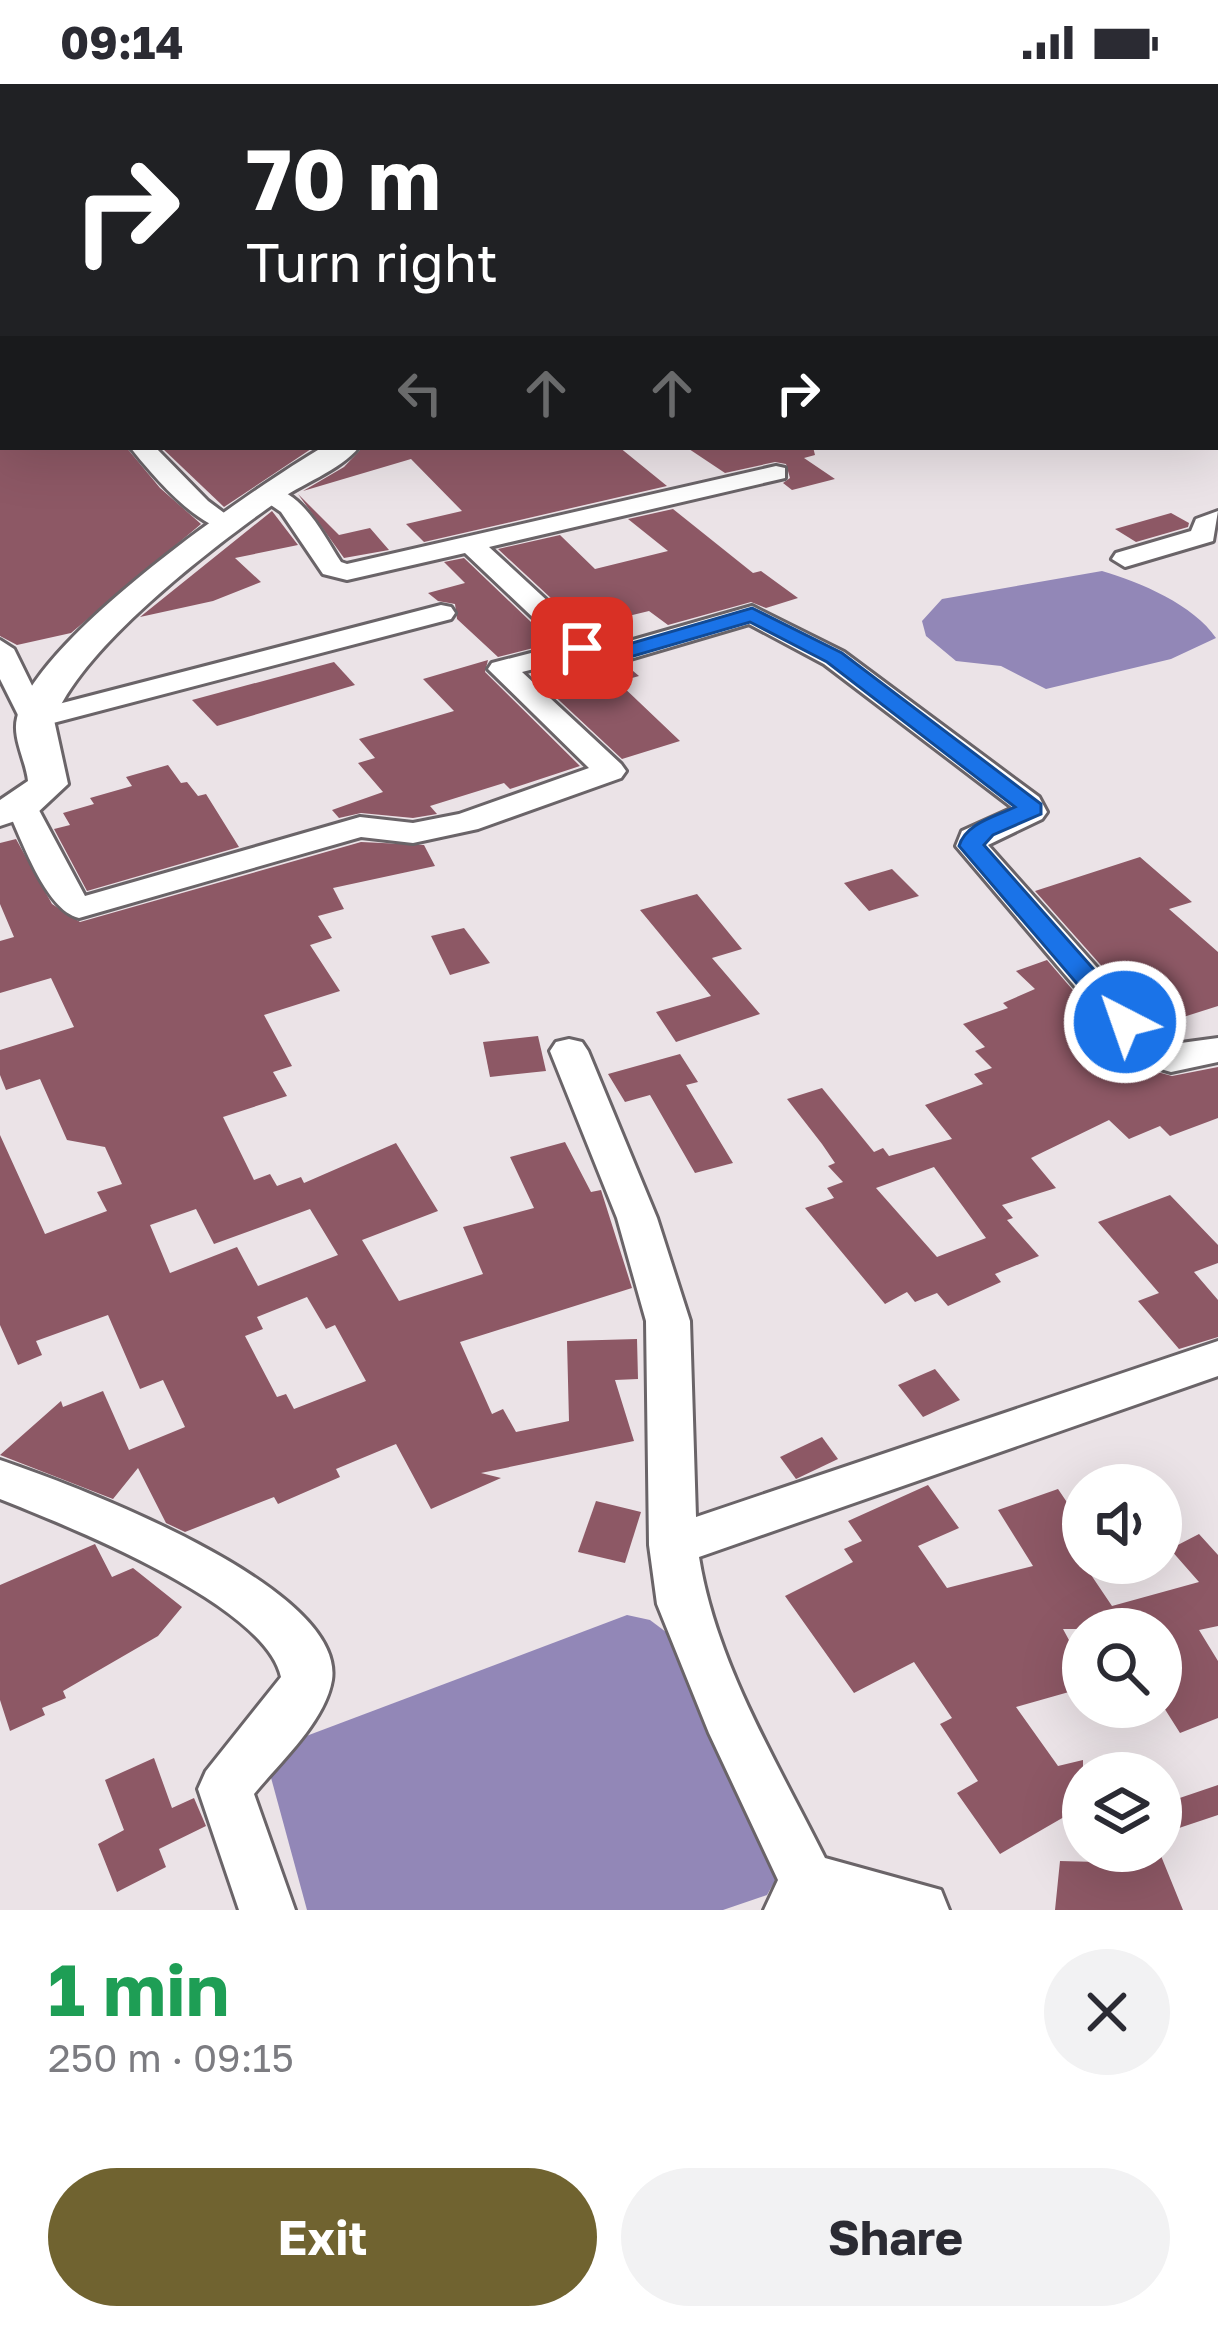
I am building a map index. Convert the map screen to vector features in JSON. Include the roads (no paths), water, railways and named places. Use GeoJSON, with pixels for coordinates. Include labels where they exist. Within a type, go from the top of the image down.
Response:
{"type":"FeatureCollection","features":[{"type":"Feature","properties":{"kind":"street"},"geometry":{"type":"LineString","coordinates":[[145,450],[199,506],[226,524]]}},
{"type":"Feature","properties":{"kind":"street"},"geometry":{"type":"LineString","coordinates":[[34,719],[46,690],[70,663],[226,524],[339,450]]}},
{"type":"Feature","properties":{"kind":"street"},"geometry":{"type":"LineString","coordinates":[[267,494],[290,508],[321,557],[339,572],[389,566],[776,473]]}},
{"type":"Feature","properties":{"kind":"street"},"geometry":{"type":"LineString","coordinates":[[1125,559],[1204,536],[1205,524],[1218,519]]}},
{"type":"Feature","properties":{"kind":"street"},"geometry":{"type":"LineString","coordinates":[[473,546],[582,648],[613,656],[752,614],[834,658],[1032,809],[985,830],[973,838],[972,846],[1153,1054],[1171,1060],[1218,1050]]}},
{"type":"Feature","properties":{"kind":"street"},"geometry":{"type":"LineString","coordinates":[[34,719],[441,614]]}},
{"type":"Feature","properties":{"kind":"street"},"geometry":{"type":"LineString","coordinates":[[0,649],[34,719],[48,784],[11,810],[69,900],[80,908],[360,827],[412,833],[466,822],[610,772],[502,669],[582,648]]}},
{"type":"Feature","properties":{"kind":"street"},"geometry":{"type":"LineString","coordinates":[[569,1052],[638,1218],[668,1321],[673,1545],[682,1604],[799,1895],[921,1910]]}},
{"type":"Feature","properties":{"kind":"street"},"geometry":{"type":"LineString","coordinates":[[673,1545],[1218,1358]]}},
{"type":"Feature","properties":{"kind":"street"},"geometry":{"type":"LineString","coordinates":[[0,1479],[167,1549],[279,1622],[306,1651],[308,1671],[302,1694],[225,1789],[267,1910]]}}]}
